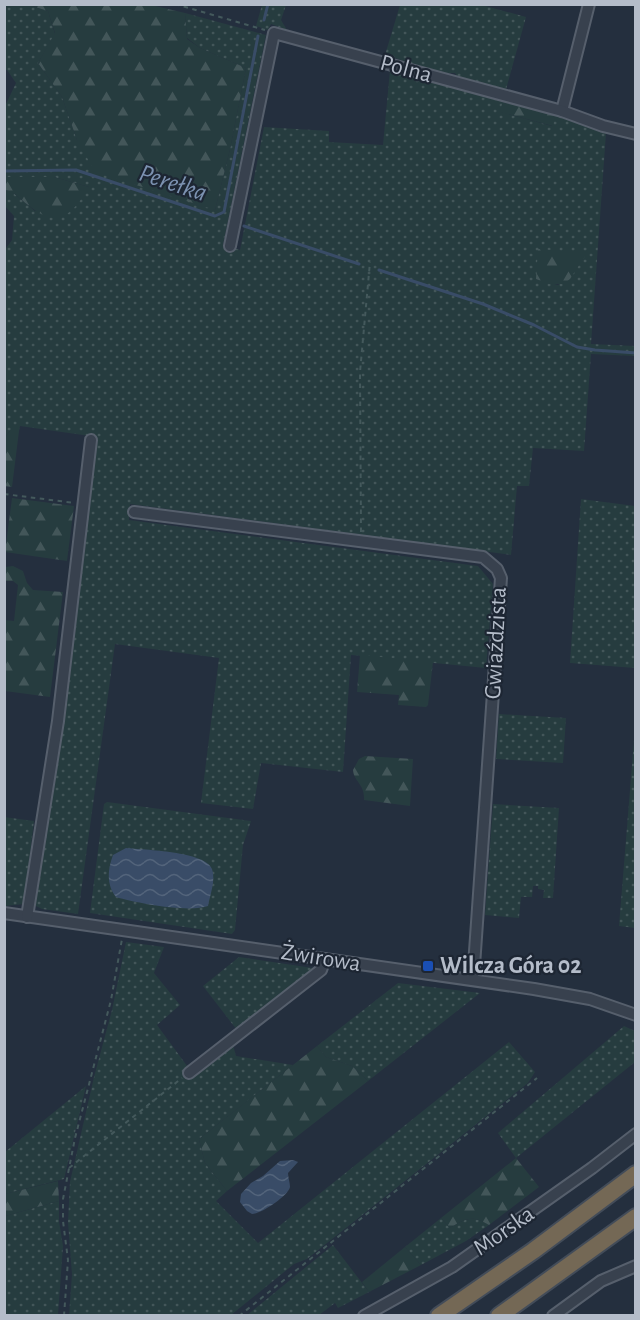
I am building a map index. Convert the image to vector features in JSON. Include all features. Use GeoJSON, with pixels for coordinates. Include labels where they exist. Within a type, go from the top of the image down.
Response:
{"type":"FeatureCollection","features":[{"type":"Feature","properties":{"kind":"highway"},"geometry":{"type":"LineString","coordinates":[[439,1316],[533,1251],[636,1174]]}},
{"type":"Feature","properties":{"kind":"highway"},"geometry":{"type":"LineString","coordinates":[[499,1316],[636,1217]]}},
{"type":"Feature","properties":{"kind":"street"},"geometry":{"type":"LineString","coordinates":[[562,111],[589,4]]}},
{"type":"Feature","properties":{"kind":"street","name":"Polna"},"geometry":{"type":"LineString","coordinates":[[274,33],[562,111],[592,123],[636,134]]}},
{"type":"Feature","properties":{"kind":"street"},"geometry":{"type":"LineString","coordinates":[[230,246],[274,33]]}},
{"type":"Feature","properties":{"kind":"street"},"geometry":{"type":"LineString","coordinates":[[27,917],[58,721],[91,440]]}},
{"type":"Feature","properties":{"kind":"street","name":"Gwiaździsta"},"geometry":{"type":"LineString","coordinates":[[134,512],[483,557],[497,569],[501,578],[473,980]]}},
{"type":"Feature","properties":{"kind":"street","name":"Żwirowa"},"geometry":{"type":"LineString","coordinates":[[4,914],[473,980],[590,999],[636,1015]]}},
{"type":"Feature","properties":{"kind":"street"},"geometry":{"type":"LineString","coordinates":[[189,1073],[321,970],[325,959]]}},
{"type":"Feature","properties":{"kind":"street","name":"Morska"},"geometry":{"type":"LineString","coordinates":[[364,1316],[452,1266],[592,1168],[636,1134]]}},
{"type":"Feature","properties":{"kind":"street"},"geometry":{"type":"LineString","coordinates":[[553,1316],[601,1281],[636,1266]]}},
{"type":"Feature","properties":{"kind":"path"},"geometry":{"type":"LineString","coordinates":[[176,4],[274,33]]}},
{"type":"Feature","properties":{"kind":"path"},"geometry":{"type":"LineString","coordinates":[[361,541],[360,372],[370,262]]}},
{"type":"Feature","properties":{"kind":"path"},"geometry":{"type":"LineString","coordinates":[[4,494],[83,504]]}},
{"type":"Feature","properties":{"kind":"path"},"geometry":{"type":"LineString","coordinates":[[64,1316],[68,1260],[63,1199],[111,999],[124,930]]}},
{"type":"Feature","properties":{"kind":"path"},"geometry":{"type":"LineString","coordinates":[[69,1168],[189,1073]]}},
{"type":"Feature","properties":{"kind":"path"},"geometry":{"type":"LineString","coordinates":[[239,1316],[537,1078]]}},
{"type":"Feature","properties":{"kind":"green space"},"geometry":{"type":"Polygon","coordinates":[[[5,5],[29,5],[48,11],[55,34],[38,63],[62,97],[77,140],[215,210],[246,68],[200,48],[187,38],[185,13],[266,35],[223,245],[240,250],[264,127],[329,131],[329,142],[383,145],[390,70],[503,100],[501,112],[552,126],[555,114],[605,129],[591,344],[635,346],[635,356],[591,354],[584,451],[533,448],[529,486],[517,486],[511,555],[130,504],[129,520],[478,566],[493,584],[486,668],[351,655],[343,772],[261,763],[253,809],[201,803],[219,658],[115,644],[78,914],[42,909],[34,905],[34,900],[64,712],[97,437],[20,426],[19,431],[10,431],[5,437],[4,251],[12,240],[14,216],[5,206],[5,190],[11,191],[35,211],[89,187],[54,177],[5,177],[5,106],[16,83],[5,70],[5,5]],[[583,259],[536,279],[558,285],[574,272],[583,259]]]}},
{"type":"Feature","properties":{"kind":"green space"},"geometry":{"type":"Polygon","coordinates":[[[29,5],[151,5],[185,13],[187,39],[200,48],[246,68],[215,210],[95,172],[77,140],[62,97],[38,63],[55,33],[48,11],[29,5]]]}},
{"type":"Feature","properties":{"kind":"green space"},"geometry":{"type":"Polygon","coordinates":[[[262,5],[286,5],[281,20],[287,30],[271,24],[268,30],[256,26],[262,5]]]}},
{"type":"Feature","properties":{"kind":"green space"},"geometry":{"type":"Polygon","coordinates":[[[400,5],[482,5],[526,17],[505,93],[459,80],[455,73],[443,73],[385,55],[400,5]]]}},
{"type":"Feature","properties":{"kind":"green space"},"geometry":{"type":"Polygon","coordinates":[[[503,100],[555,114],[553,126],[500,112],[503,100]]]}},
{"type":"Feature","properties":{"kind":"green space"},"geometry":{"type":"Polygon","coordinates":[[[5,177],[54,177],[89,187],[70,212],[56,218],[39,213],[5,190],[5,177]]]}},
{"type":"Feature","properties":{"kind":"green space"},"geometry":{"type":"Polygon","coordinates":[[[538,249],[587,253],[570,279],[563,284],[549,284],[536,279],[538,249]]]}},
{"type":"Feature","properties":{"kind":"green space"},"geometry":{"type":"Polygon","coordinates":[[[10,431],[19,431],[12,487],[4,486],[5,437],[10,431]]]}},
{"type":"Feature","properties":{"kind":"green space"},"geometry":{"type":"Polygon","coordinates":[[[12,498],[74,506],[67,561],[5,552],[12,498]]]}},
{"type":"Feature","properties":{"kind":"green space"},"geometry":{"type":"Polygon","coordinates":[[[581,499],[635,506],[635,668],[570,663],[581,499]]]}},
{"type":"Feature","properties":{"kind":"green space"},"geometry":{"type":"Polygon","coordinates":[[[13,566],[23,571],[27,583],[33,590],[63,592],[50,697],[5,691],[5,620],[14,621],[18,585],[13,581],[5,581],[5,567],[13,566]]]}},
{"type":"Feature","properties":{"kind":"green space"},"geometry":{"type":"Polygon","coordinates":[[[360,655],[433,662],[428,705],[426,707],[398,705],[399,695],[357,692],[360,655]]]}},
{"type":"Feature","properties":{"kind":"green space"},"geometry":{"type":"Polygon","coordinates":[[[499,714],[566,718],[563,763],[496,759],[499,714]]]}},
{"type":"Feature","properties":{"kind":"green space"},"geometry":{"type":"Polygon","coordinates":[[[635,728],[636,928],[619,926],[635,728]]]}},
{"type":"Feature","properties":{"kind":"green space"},"geometry":{"type":"Polygon","coordinates":[[[365,756],[413,759],[410,806],[364,800],[363,790],[353,770],[359,759],[365,756]]]}},
{"type":"Feature","properties":{"kind":"green space"},"geometry":{"type":"Polygon","coordinates":[[[107,802],[251,821],[243,845],[235,930],[232,934],[90,913],[104,804],[107,802]]]}},
{"type":"Feature","properties":{"kind":"green space"},"geometry":{"type":"Polygon","coordinates":[[[493,804],[559,808],[553,898],[543,898],[544,890],[533,886],[532,897],[521,897],[519,918],[485,915],[493,804]]]}},
{"type":"Feature","properties":{"kind":"green space"},"geometry":{"type":"Polygon","coordinates":[[[4,817],[34,821],[24,904],[5,906],[4,817]]]}},
{"type":"Feature","properties":{"kind":"green space"},"geometry":{"type":"Polygon","coordinates":[[[126,942],[164,947],[154,973],[180,1005],[157,1025],[193,1074],[233,1045],[236,1056],[293,1065],[199,1139],[205,1163],[227,1191],[216,1201],[258,1243],[509,1042],[535,1072],[528,1083],[307,1259],[294,1264],[231,1315],[69,1316],[72,1274],[68,1222],[70,1182],[112,1010],[126,942]]]}},
{"type":"Feature","properties":{"kind":"green space"},"geometry":{"type":"Polygon","coordinates":[[[239,957],[313,968],[307,976],[237,1030],[203,986],[239,957]]]}},
{"type":"Feature","properties":{"kind":"green space"},"geometry":{"type":"Polygon","coordinates":[[[398,983],[480,993],[368,1081],[352,1066],[326,1057],[317,1046],[398,983]]]}},
{"type":"Feature","properties":{"kind":"green space"},"geometry":{"type":"Polygon","coordinates":[[[624,1026],[635,1031],[635,1062],[516,1158],[498,1133],[624,1026]]]}},
{"type":"Feature","properties":{"kind":"green space"},"geometry":{"type":"Polygon","coordinates":[[[317,1046],[326,1057],[352,1066],[368,1081],[227,1191],[205,1163],[199,1139],[317,1046]]]}},
{"type":"Feature","properties":{"kind":"green space"},"geometry":{"type":"Polygon","coordinates":[[[86,1086],[64,1179],[5,1194],[5,1152],[86,1086]]]}},
{"type":"Feature","properties":{"kind":"green space"},"geometry":{"type":"Polygon","coordinates":[[[516,1158],[539,1187],[489,1225],[469,1219],[450,1228],[441,1218],[516,1158]]]}},
{"type":"Feature","properties":{"kind":"green space"},"geometry":{"type":"Polygon","coordinates":[[[58,1181],[59,1201],[5,1216],[5,1194],[58,1181]]]}},
{"type":"Feature","properties":{"kind":"green space"},"geometry":{"type":"Polygon","coordinates":[[[59,1201],[63,1246],[58,1315],[5,1316],[5,1216],[59,1201]]]}},
{"type":"Feature","properties":{"kind":"green space"},"geometry":{"type":"Polygon","coordinates":[[[441,1218],[450,1228],[469,1219],[489,1225],[466,1241],[421,1265],[405,1247],[441,1218]]]}},
{"type":"Feature","properties":{"kind":"green space"},"geometry":{"type":"Polygon","coordinates":[[[333,1245],[369,1292],[338,1308],[335,1303],[319,1315],[246,1316],[333,1245]]]}},
{"type":"Feature","properties":{"kind":"green space"},"geometry":{"type":"Polygon","coordinates":[[[405,1247],[421,1265],[369,1292],[362,1282],[405,1247]]]}},
{"type":"Feature","properties":{"kind":"water"},"geometry":{"type":"Polygon","coordinates":[[[126,848],[173,852],[198,858],[207,863],[212,869],[213,878],[208,906],[176,908],[116,897],[109,882],[110,866],[113,855],[126,848]]]}},
{"type":"Feature","properties":{"kind":"water"},"geometry":{"type":"Polygon","coordinates":[[[280,1161],[298,1162],[288,1173],[290,1187],[288,1191],[274,1204],[261,1211],[252,1214],[247,1211],[240,1202],[241,1194],[251,1183],[280,1161]]]}},
{"type":"Feature","properties":{"kind":"waterway","name":"Perełka"},"geometry":{"type":"LineString","coordinates":[[264,20],[268,4]]}},
{"type":"Feature","properties":{"kind":"waterway","name":"Perełka"},"geometry":{"type":"LineString","coordinates":[[4,171],[76,170],[215,216],[224,212],[258,36]]}},
{"type":"Feature","properties":{"kind":"waterway"},"geometry":{"type":"LineString","coordinates":[[244,226],[359,264]]}},
{"type":"Feature","properties":{"kind":"waterway"},"geometry":{"type":"LineString","coordinates":[[379,270],[483,304],[534,325],[577,347],[636,353]]}},
{"type":"Feature","properties":{"kind":"place","name":"Wilcza Góra 02"},"geometry":{"type":"Point","coordinates":[428,966]}}]}
